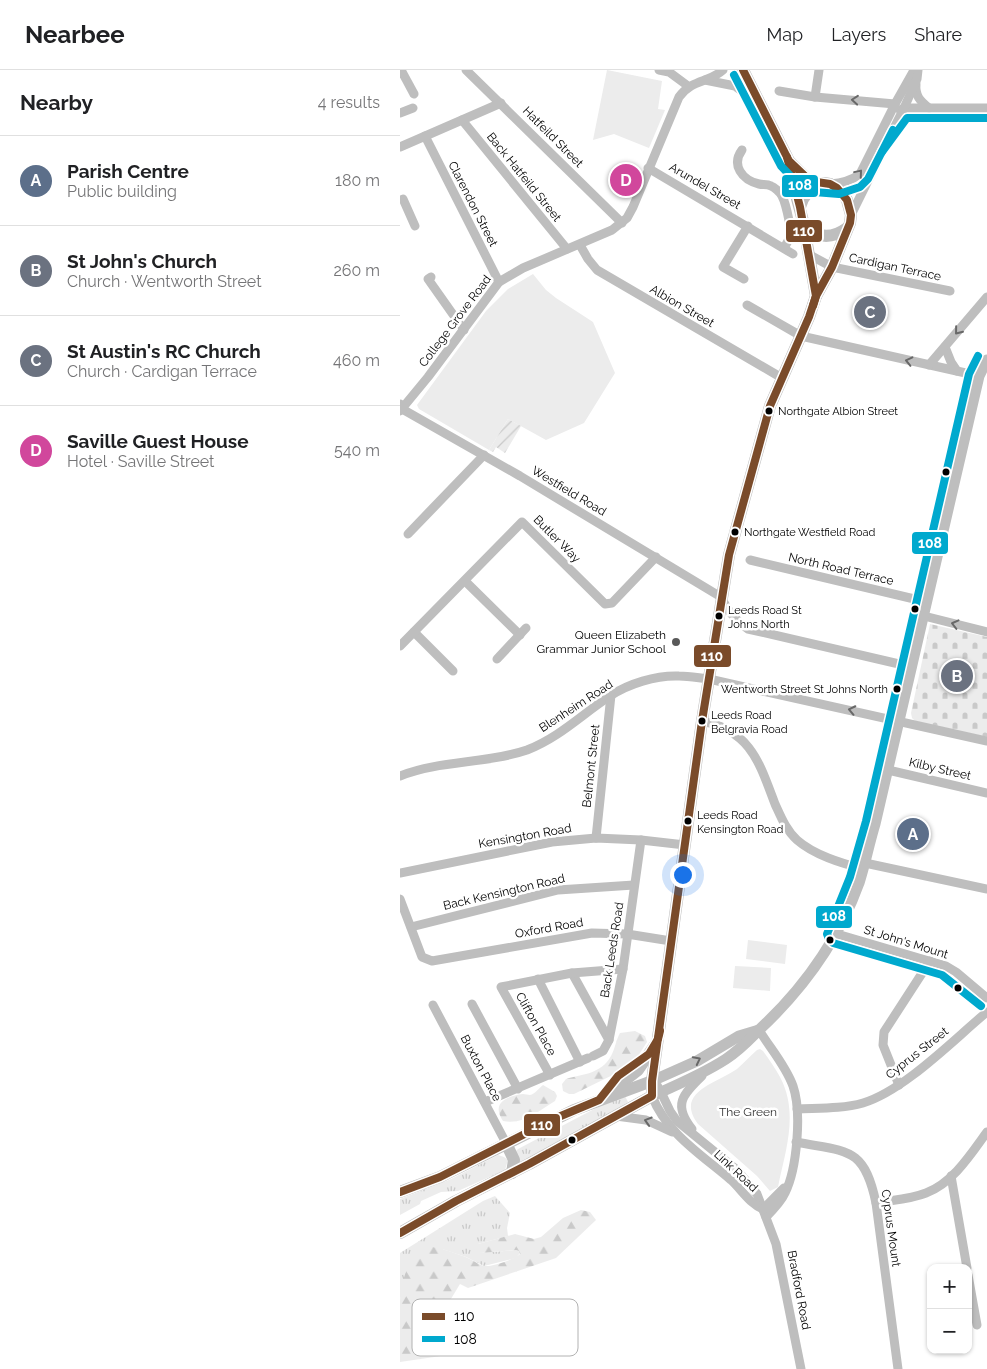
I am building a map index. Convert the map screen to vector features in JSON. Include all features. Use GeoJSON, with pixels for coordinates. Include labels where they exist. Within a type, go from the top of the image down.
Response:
{"type":"FeatureCollection","features":[{"type":"Feature","properties":{"kind":"highway"},"geometry":{"type":"LineString","coordinates":[[743,70],[789,161],[804,226],[816,296]]}},
{"type":"Feature","properties":{"kind":"highway"},"geometry":{"type":"LineString","coordinates":[[400,1233],[656,1094],[652,1081],[702,721],[729,555],[766,418],[816,296],[832,266],[852,214],[843,193],[806,178],[789,161]]}},
{"type":"Feature","properties":{"kind":"highway"},"geometry":{"type":"LineString","coordinates":[[800,207],[807,193],[824,184]]}},
{"type":"Feature","properties":{"kind":"highway"},"geometry":{"type":"LineString","coordinates":[[804,226],[813,234],[827,237],[840,233],[847,228]]}},
{"type":"Feature","properties":{"kind":"highway"},"geometry":{"type":"LineString","coordinates":[[599,1100],[638,1070],[658,1039]]}},
{"type":"Feature","properties":{"kind":"highway"},"geometry":{"type":"LineString","coordinates":[[400,1192],[434,1180],[562,1115],[652,1081]]}},
{"type":"Feature","properties":{"kind":"highway"},"geometry":{"type":"LineString","coordinates":[[506,1143],[514,1160],[512,1173]]}},
{"type":"Feature","properties":{"kind":"main road"},"geometry":{"type":"LineString","coordinates":[[656,1094],[709,1069],[742,1048],[798,991],[817,966],[847,914],[864,866],[979,376],[987,360]]}},
{"type":"Feature","properties":{"kind":"main road"},"geometry":{"type":"LineString","coordinates":[[652,1081],[696,1060],[739,1036],[759,1030]]}},
{"type":"Feature","properties":{"kind":"street"},"geometry":{"type":"LineString","coordinates":[[402,70],[414,94]]}},
{"type":"Feature","properties":{"kind":"street","name":"Hatfeild Street"},"geometry":{"type":"LineString","coordinates":[[466,70],[622,223]]}},
{"type":"Feature","properties":{"kind":"street"},"geometry":{"type":"LineString","coordinates":[[659,70],[669,72],[688,86]]}},
{"type":"Feature","properties":{"kind":"street"},"geometry":{"type":"LineString","coordinates":[[622,223],[633,207],[679,97],[688,86],[716,75],[723,70]]}},
{"type":"Feature","properties":{"kind":"street"},"geometry":{"type":"LineString","coordinates":[[815,97],[819,70]]}},
{"type":"Feature","properties":{"kind":"street"},"geometry":{"type":"LineString","coordinates":[[824,184],[844,183],[860,174],[913,72],[917,73]]}},
{"type":"Feature","properties":{"kind":"street"},"geometry":{"type":"LineString","coordinates":[[917,73],[916,92],[918,97],[929,108]]}},
{"type":"Feature","properties":{"kind":"street"},"geometry":{"type":"LineString","coordinates":[[852,214],[904,108],[917,73]]}},
{"type":"Feature","properties":{"kind":"street"},"geometry":{"type":"LineString","coordinates":[[705,80],[735,86],[761,105]]}},
{"type":"Feature","properties":{"kind":"street"},"geometry":{"type":"LineString","coordinates":[[779,91],[815,97],[895,104]]}},
{"type":"Feature","properties":{"kind":"street"},"geometry":{"type":"LineString","coordinates":[[400,148],[501,103]]}},
{"type":"Feature","properties":{"kind":"street"},"geometry":{"type":"LineString","coordinates":[[400,113],[413,108]]}},
{"type":"Feature","properties":{"kind":"street"},"geometry":{"type":"LineString","coordinates":[[875,145],[882,138],[895,114],[904,108],[987,108]]}},
{"type":"Feature","properties":{"kind":"street","name":"Back Hatfeild Street"},"geometry":{"type":"LineString","coordinates":[[462,120],[567,249]]}},
{"type":"Feature","properties":{"kind":"street","name":"Clarendon Street"},"geometry":{"type":"LineString","coordinates":[[425,136],[499,282]]}},
{"type":"Feature","properties":{"kind":"street"},"geometry":{"type":"LineString","coordinates":[[742,150],[737,156],[736,165],[741,172],[749,180],[758,184],[772,186],[782,195],[792,234],[784,248]]}},
{"type":"Feature","properties":{"kind":"street","name":"Arundel Street"},"geometry":{"type":"LineString","coordinates":[[648,168],[793,254]]}},
{"type":"Feature","properties":{"kind":"street"},"geometry":{"type":"LineString","coordinates":[[403,199],[415,226]]}},
{"type":"Feature","properties":{"kind":"street"},"geometry":{"type":"LineString","coordinates":[[400,217],[409,213]]}},
{"type":"Feature","properties":{"kind":"street","name":"College Grove Road"},"geometry":{"type":"LineString","coordinates":[[401,408],[464,330],[499,282],[523,268],[580,245],[612,230],[622,223]]}},
{"type":"Feature","properties":{"kind":"street","name":"Arundel Street"},"geometry":{"type":"LineString","coordinates":[[744,280],[723,266],[748,226]]}},
{"type":"Feature","properties":{"kind":"street","name":"Albion Street"},"geometry":{"type":"LineString","coordinates":[[580,245],[597,270],[782,378]]}},
{"type":"Feature","properties":{"kind":"street","name":"Cardigan Terrace"},"geometry":{"type":"LineString","coordinates":[[808,254],[832,266],[950,291]]}},
{"type":"Feature","properties":{"kind":"street"},"geometry":{"type":"LineString","coordinates":[[432,277],[428,279],[464,330]]}},
{"type":"Feature","properties":{"kind":"street"},"geometry":{"type":"LineString","coordinates":[[929,365],[987,297]]}},
{"type":"Feature","properties":{"kind":"street"},"geometry":{"type":"LineString","coordinates":[[747,305],[801,336],[979,376]]}},
{"type":"Feature","properties":{"kind":"street"},"geometry":{"type":"LineString","coordinates":[[945,347],[957,371]]}},
{"type":"Feature","properties":{"kind":"street","name":"Westfield Road"},"geometry":{"type":"LineString","coordinates":[[401,408],[484,455],[721,597]]}},
{"type":"Feature","properties":{"kind":"street"},"geometry":{"type":"LineString","coordinates":[[408,534],[484,455]]}},
{"type":"Feature","properties":{"kind":"street","name":"Butler Way"},"geometry":{"type":"LineString","coordinates":[[400,646],[522,522],[605,604],[612,604],[656,557]]}},
{"type":"Feature","properties":{"kind":"street","name":"North Road Terrace"},"geometry":{"type":"LineString","coordinates":[[750,560],[927,602]]}},
{"type":"Feature","properties":{"kind":"street"},"geometry":{"type":"LineString","coordinates":[[465,581],[523,631],[497,659]]}},
{"type":"Feature","properties":{"kind":"street"},"geometry":{"type":"LineString","coordinates":[[721,597],[732,617],[748,629],[912,667]]}},
{"type":"Feature","properties":{"kind":"street"},"geometry":{"type":"LineString","coordinates":[[924,616],[987,632]]}},
{"type":"Feature","properties":{"kind":"street"},"geometry":{"type":"LineString","coordinates":[[414,632],[453,671]]}},
{"type":"Feature","properties":{"kind":"street","name":"Blenheim Road"},"geometry":{"type":"LineString","coordinates":[[400,776],[416,770],[526,750],[548,740],[569,727],[611,695],[651,679],[677,676],[709,680],[987,741]]}},
{"type":"Feature","properties":{"kind":"street","name":"Belmont Street"},"geometry":{"type":"LineString","coordinates":[[596,838],[611,695]]}},
{"type":"Feature","properties":{"kind":"street"},"geometry":{"type":"LineString","coordinates":[[702,721],[730,730],[739,736],[749,748],[765,777],[786,828],[798,841],[828,857],[864,866],[987,889]]}},
{"type":"Feature","properties":{"kind":"street","name":"Kilby Street"},"geometry":{"type":"LineString","coordinates":[[888,770],[987,793]]}},
{"type":"Feature","properties":{"kind":"street","name":"Kensington Road"},"geometry":{"type":"LineString","coordinates":[[400,873],[552,842],[596,838],[641,840],[685,845]]}},
{"type":"Feature","properties":{"kind":"street","name":"Back Leeds Road"},"geometry":{"type":"LineString","coordinates":[[609,1040],[623,969],[641,840]]}},
{"type":"Feature","properties":{"kind":"street","name":"Back Kensington Road"},"geometry":{"type":"LineString","coordinates":[[411,927],[558,890],[634,886]]}},
{"type":"Feature","properties":{"kind":"street"},"geometry":{"type":"LineString","coordinates":[[400,899],[411,927]]}},
{"type":"Feature","properties":{"kind":"street","name":"Oxford Road"},"geometry":{"type":"LineString","coordinates":[[411,927],[422,956],[432,961],[592,933],[627,934],[672,941]]}},
{"type":"Feature","properties":{"kind":"street","name":"St John's Mount"},"geometry":{"type":"LineString","coordinates":[[837,934],[946,966],[987,998]]}},
{"type":"Feature","properties":{"kind":"street"},"geometry":{"type":"LineString","coordinates":[[899,1085],[882,1039],[884,1032],[930,961]]}},
{"type":"Feature","properties":{"kind":"street"},"geometry":{"type":"LineString","coordinates":[[587,1058],[538,979],[623,969]]}},
{"type":"Feature","properties":{"kind":"street"},"geometry":{"type":"LineString","coordinates":[[485,1102],[603,1051],[609,1040],[572,974]]}},
{"type":"Feature","properties":{"kind":"street","name":"Clifton Place"},"geometry":{"type":"LineString","coordinates":[[538,979],[500,986],[550,1074]]}},
{"type":"Feature","properties":{"kind":"street"},"geometry":{"type":"LineString","coordinates":[[472,1004],[518,1088]]}},
{"type":"Feature","properties":{"kind":"street","name":"Buxton Place"},"geometry":{"type":"LineString","coordinates":[[433,1006],[506,1143]]}},
{"type":"Feature","properties":{"kind":"street","name":"Cyprus Street"},"geometry":{"type":"LineString","coordinates":[[797,1109],[838,1107],[863,1103],[882,1095],[899,1085],[987,1012]]}},
{"type":"Feature","properties":{"kind":"street"},"geometry":{"type":"LineString","coordinates":[[759,1030],[793,1087],[798,1129],[788,1183],[764,1213]]}},
{"type":"Feature","properties":{"kind":"street"},"geometry":{"type":"LineString","coordinates":[[700,1140],[685,1119],[681,1104],[688,1090],[709,1069]]}},
{"type":"Feature","properties":{"kind":"street","name":"Link Road"},"geometry":{"type":"LineString","coordinates":[[656,1094],[665,1120],[677,1135],[732,1180],[752,1203],[764,1213]]}},
{"type":"Feature","properties":{"kind":"street","name":"Link Road"},"geometry":{"type":"LineString","coordinates":[[656,1094],[675,1118],[743,1176],[757,1194],[764,1213]]}},
{"type":"Feature","properties":{"kind":"street"},"geometry":{"type":"LineString","coordinates":[[616,1116],[646,1120],[677,1135]]}},
{"type":"Feature","properties":{"kind":"street"},"geometry":{"type":"LineString","coordinates":[[876,1203],[927,1192],[951,1176],[987,1132]]}},
{"type":"Feature","properties":{"kind":"street","name":"Cyprus Mount"},"geometry":{"type":"LineString","coordinates":[[796,1142],[850,1154],[859,1160],[872,1182],[898,1369]]}},
{"type":"Feature","properties":{"kind":"street"},"geometry":{"type":"LineString","coordinates":[[951,1176],[966,1264]]}},
{"type":"Feature","properties":{"kind":"street","name":"Bradford Road"},"geometry":{"type":"LineString","coordinates":[[764,1213],[776,1244],[801,1369]]}},
{"type":"Feature","properties":{"kind":"street"},"geometry":{"type":"LineString","coordinates":[[972,1297],[977,1325]]}},
{"type":"Feature","properties":{"kind":"green space"},"geometry":{"type":"Polygon","coordinates":[[[607,70],[662,81],[658,109],[665,110],[649,148],[614,134],[593,140],[607,70]]]}},
{"type":"Feature","properties":{"kind":"green space"},"geometry":{"type":"Polygon","coordinates":[[[533,274],[546,290],[556,298],[593,322],[615,373],[584,423],[546,440],[508,419],[489,450],[419,409],[417,405],[486,311],[508,289],[533,274]]]}},
{"type":"Feature","properties":{"kind":"green space"},"geometry":{"type":"Polygon","coordinates":[[[508,419],[521,426],[505,453],[496,447],[493,452],[489,450],[508,419]]]}},
{"type":"Feature","properties":{"kind":"green space"},"geometry":{"type":"Polygon","coordinates":[[[930,624],[987,637],[987,737],[915,721],[912,718],[911,713],[930,624]]]}},
{"type":"Feature","properties":{"kind":"green space"},"geometry":{"type":"Polygon","coordinates":[[[748,940],[787,945],[785,964],[746,959],[748,940]]]}},
{"type":"Feature","properties":{"kind":"green space"},"geometry":{"type":"Polygon","coordinates":[[[735,966],[771,968],[770,991],[733,988],[735,966]]]}},
{"type":"Feature","properties":{"kind":"green space"},"geometry":{"type":"Polygon","coordinates":[[[635,1031],[645,1036],[647,1042],[635,1061],[621,1071],[574,1094],[563,1091],[562,1084],[566,1079],[597,1070],[607,1062],[620,1033],[635,1031]]]}},
{"type":"Feature","properties":{"kind":"green space","name":"The Green"},"geometry":{"type":"Polygon","coordinates":[[[760,1049],[780,1077],[789,1103],[790,1116],[788,1142],[778,1187],[770,1191],[757,1176],[698,1124],[692,1113],[691,1104],[701,1090],[737,1069],[760,1049]]]}},
{"type":"Feature","properties":{"kind":"green space"},"geometry":{"type":"Polygon","coordinates":[[[543,1085],[555,1092],[557,1096],[555,1101],[524,1119],[511,1122],[503,1121],[499,1109],[502,1102],[517,1095],[530,1095],[543,1085]]]}},
{"type":"Feature","properties":{"kind":"green space"},"geometry":{"type":"Polygon","coordinates":[[[625,1096],[628,1102],[618,1109],[519,1164],[516,1151],[518,1149],[598,1107],[625,1096]]]}},
{"type":"Feature","properties":{"kind":"green space"},"geometry":{"type":"Polygon","coordinates":[[[498,1155],[508,1160],[505,1170],[458,1191],[441,1192],[421,1201],[420,1204],[400,1215],[400,1199],[451,1179],[498,1155]]]}},
{"type":"Feature","properties":{"kind":"green space"},"geometry":{"type":"Polygon","coordinates":[[[495,1196],[510,1213],[507,1228],[508,1236],[478,1244],[481,1253],[516,1250],[520,1253],[516,1258],[484,1266],[466,1257],[442,1249],[400,1298],[400,1253],[483,1201],[495,1196]]]}},
{"type":"Feature","properties":{"kind":"green space"},"geometry":{"type":"Polygon","coordinates":[[[581,1210],[590,1212],[596,1220],[556,1258],[468,1288],[460,1284],[451,1299],[412,1299],[412,1356],[441,1356],[400,1362],[401,1293],[404,1276],[417,1253],[423,1249],[434,1247],[466,1257],[484,1266],[498,1264],[517,1256],[520,1254],[519,1251],[481,1253],[476,1251],[475,1248],[478,1244],[515,1234],[534,1239],[541,1237],[563,1218],[581,1210]]]}},
{"type":"Feature","properties":{"kind":"transit line","name":"110"},"geometry":{"type":"LineString","coordinates":[[400,1233],[652,1096],[652,1081],[702,721],[729,555],[770,406],[809,317],[816,296],[832,267],[850,223],[851,215],[847,200],[837,188],[830,184],[810,181],[789,161],[743,70]]}},
{"type":"Feature","properties":{"kind":"transit line","name":"108"},"geometry":{"type":"LineString","coordinates":[[734,75],[781,166],[800,186],[814,192],[839,194],[860,187],[868,179],[893,130]]}},
{"type":"Feature","properties":{"kind":"transit line","name":"108"},"geometry":{"type":"LineString","coordinates":[[882,152],[907,118],[987,118]]}},
{"type":"Feature","properties":{"kind":"transit line","name":"110"},"geometry":{"type":"LineString","coordinates":[[787,157],[800,207],[816,296],[813,306]]}},
{"type":"Feature","properties":{"kind":"transit line","name":"108"},"geometry":{"type":"LineString","coordinates":[[978,356],[969,374],[866,821],[850,877],[827,934],[833,943],[942,975],[981,1006]]}},
{"type":"Feature","properties":{"kind":"transit line","name":"110"},"geometry":{"type":"LineString","coordinates":[[400,1192],[440,1177],[556,1118],[599,1100],[618,1076],[649,1054],[658,1039],[660,1031]]}},
{"type":"Feature","properties":{"kind":"place","name":"Saville Guest House"},"geometry":{"type":"Point","coordinates":[626,180]}},
{"type":"Feature","properties":{"kind":"place","name":"St Austin's RC Church"},"geometry":{"type":"Point","coordinates":[870,312]}},
{"type":"Feature","properties":{"kind":"place","name":"Northgate Albion Street"},"geometry":{"type":"Point","coordinates":[769,411]}},
{"type":"Feature","properties":{"kind":"place","name":"Northgate Westfield Road"},"geometry":{"type":"Point","coordinates":[735,532]}},
{"type":"Feature","properties":{"kind":"place","name":"Leeds Road St Johns North"},"geometry":{"type":"Point","coordinates":[719,616]}},
{"type":"Feature","properties":{"kind":"place","name":"Queen Elizabeth Grammar Junior School"},"geometry":{"type":"Point","coordinates":[676,642]}},
{"type":"Feature","properties":{"kind":"place","name":"St John's Church"},"geometry":{"type":"Point","coordinates":[957,676]}},
{"type":"Feature","properties":{"kind":"place","name":"Wentworth Street St Johns North"},"geometry":{"type":"Point","coordinates":[897,689]}},
{"type":"Feature","properties":{"kind":"place","name":"Leeds Road Belgravia Road"},"geometry":{"type":"Point","coordinates":[702,721]}},
{"type":"Feature","properties":{"kind":"place","name":"Leeds Road Kensington Road"},"geometry":{"type":"Point","coordinates":[688,821]}},
{"type":"Feature","properties":{"kind":"place","name":"Parish Centre"},"geometry":{"type":"Point","coordinates":[913,834]}}]}
